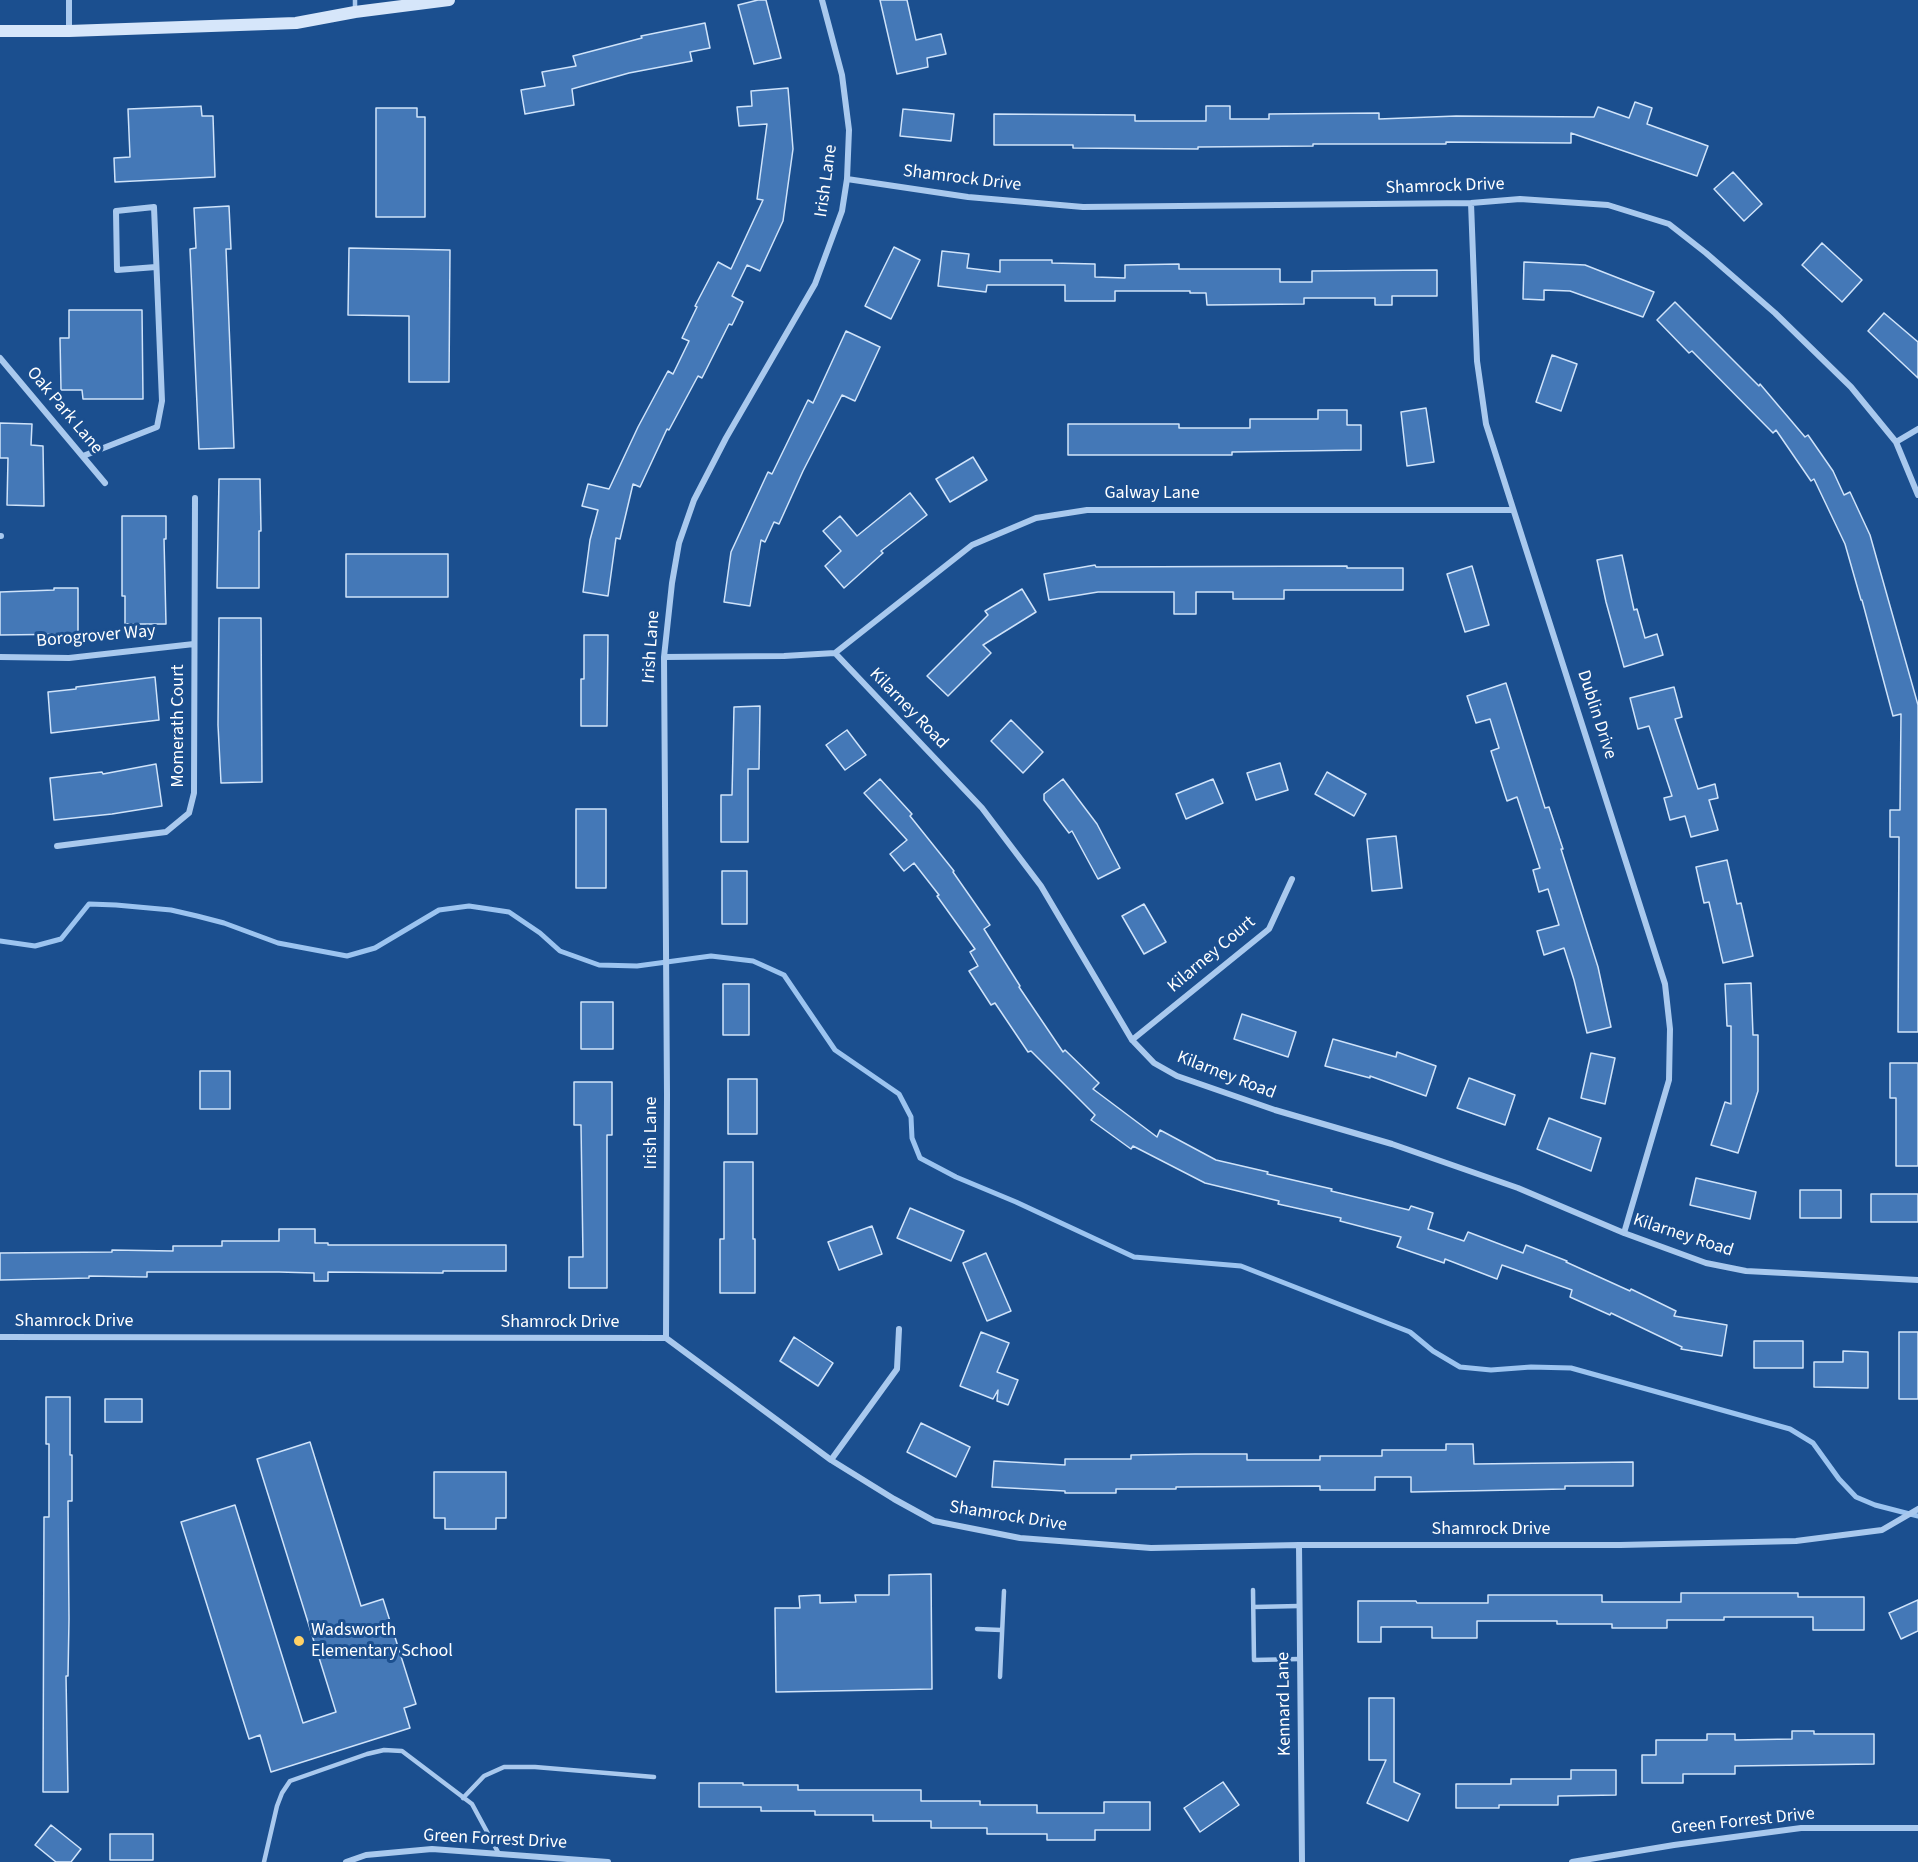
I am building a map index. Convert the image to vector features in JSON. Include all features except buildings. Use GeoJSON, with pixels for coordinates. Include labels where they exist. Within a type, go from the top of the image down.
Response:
{"type":"FeatureCollection","features":[{"type":"Feature","properties":{"kind":"main road"},"geometry":{"type":"LineString","coordinates":[[0,31],[69,31],[296,23],[355,6],[449,0]]}},
{"type":"Feature","properties":{"kind":"street"},"geometry":{"type":"LineString","coordinates":[[69,0],[69,31]]}},
{"type":"Feature","properties":{"kind":"street","name":"Irish Lane"},"geometry":{"type":"LineString","coordinates":[[666,1338],[664,657],[672,583],[680,543],[694,500],[726,438],[815,284],[842,210],[847,179],[849,130],[842,75],[822,0]]}},
{"type":"Feature","properties":{"kind":"street","name":"Shamrock Drive"},"geometry":{"type":"LineString","coordinates":[[847,179],[968,197],[1083,207],[1471,203],[1520,199],[1608,205],[1669,224],[1715,260],[1792,329],[1851,387],[1896,442],[1918,495]]}},
{"type":"Feature","properties":{"kind":"street","name":"Dublin Drive"},"geometry":{"type":"LineString","coordinates":[[1471,203],[1477,361],[1486,424],[1665,984],[1670,1029],[1669,1080],[1624,1233]]}},
{"type":"Feature","properties":{"kind":"street"},"geometry":{"type":"LineString","coordinates":[[82,456],[157,427],[162,401],[154,207],[116,211],[117,270],[156,267]]}},
{"type":"Feature","properties":{"kind":"street","name":"Oak Park Lane"},"geometry":{"type":"LineString","coordinates":[[0,358],[105,483]]}},
{"type":"Feature","properties":{"kind":"street"},"geometry":{"type":"LineString","coordinates":[[1896,442],[1918,429]]}},
{"type":"Feature","properties":{"kind":"street","name":"Momerath Court"},"geometry":{"type":"LineString","coordinates":[[57,846],[166,832],[189,813],[194,793],[195,498]]}},
{"type":"Feature","properties":{"kind":"street","name":"Galway Lane"},"geometry":{"type":"LineString","coordinates":[[835,653],[972,545],[1036,518],[1087,510],[1513,510]]}},
{"type":"Feature","properties":{"kind":"street","name":"Borogrover Way"},"geometry":{"type":"LineString","coordinates":[[0,657],[69,658],[194,644]]}},
{"type":"Feature","properties":{"kind":"street"},"geometry":{"type":"LineString","coordinates":[[664,657],[784,656],[835,653]]}},
{"type":"Feature","properties":{"kind":"street","name":"Kilarney Road"},"geometry":{"type":"LineString","coordinates":[[835,653],[988,817],[1041,886],[1132,1040],[1154,1063],[1178,1076],[1275,1110],[1392,1144],[1518,1188],[1624,1233],[1706,1263],[1746,1271],[1918,1280]]}},
{"type":"Feature","properties":{"kind":"street","name":"Kilarney Court"},"geometry":{"type":"LineString","coordinates":[[1132,1040],[1269,929],[1292,879]]}},
{"type":"Feature","properties":{"kind":"street"},"geometry":{"type":"LineString","coordinates":[[831,1460],[897,1369],[899,1329]]}},
{"type":"Feature","properties":{"kind":"street","name":"Shamrock Drive"},"geometry":{"type":"LineString","coordinates":[[0,1336],[666,1338],[831,1460],[934,1521],[1020,1538],[1151,1548],[1299,1545],[1620,1545],[1797,1541],[1882,1530],[1918,1509]]}},
{"type":"Feature","properties":{"kind":"street","name":"Kennard Lane"},"geometry":{"type":"LineString","coordinates":[[1299,1545],[1302,1862]]}},
{"type":"Feature","properties":{"kind":"street","name":"Green Forrest Drive"},"geometry":{"type":"LineString","coordinates":[[1572,1862],[1674,1845],[1801,1828],[1918,1828]]}},
{"type":"Feature","properties":{"kind":"street","name":"Green Forrest Drive"},"geometry":{"type":"LineString","coordinates":[[346,1862],[366,1856],[432,1849],[608,1862]]}},
{"type":"Feature","properties":{"kind":"lane"},"geometry":{"type":"LineString","coordinates":[[1253,1590],[1254,1660],[1300,1659]]}},
{"type":"Feature","properties":{"kind":"lane"},"geometry":{"type":"LineString","coordinates":[[1000,1677],[1004,1591]]}},
{"type":"Feature","properties":{"kind":"lane"},"geometry":{"type":"LineString","coordinates":[[1254,1607],[1299,1606]]}},
{"type":"Feature","properties":{"kind":"lane"},"geometry":{"type":"LineString","coordinates":[[978,1629],[1001,1630]]}},
{"type":"Feature","properties":{"kind":"lane"},"geometry":{"type":"LineString","coordinates":[[264,1862],[277,1806],[290,1781],[384,1750],[402,1751],[472,1804],[499,1854]]}},
{"type":"Feature","properties":{"kind":"lane"},"geometry":{"type":"LineString","coordinates":[[463,1798],[484,1776],[504,1767],[535,1767],[654,1777]]}},
{"type":"Feature","properties":{"kind":"waterway"},"geometry":{"type":"LineString","coordinates":[[0,941],[35,946],[61,939],[89,904],[116,905],[171,910],[224,923],[278,943],[347,956],[375,948],[439,910],[469,906],[509,912],[540,933],[560,951],[599,965],[637,966],[711,956],[753,961],[784,975],[835,1050],[899,1094],[911,1117],[912,1138],[920,1158],[956,1177],[1134,1257],[1241,1266],[1410,1332],[1433,1351],[1460,1367],[1491,1370],[1531,1367],[1571,1368],[1790,1429],[1813,1443],[1839,1479],[1856,1497],[1875,1505],[1918,1516]]}},
{"type":"Feature","properties":{"kind":"place","name":"Wadsworth Elementary School"},"geometry":{"type":"Point","coordinates":[299,1641]}}]}
